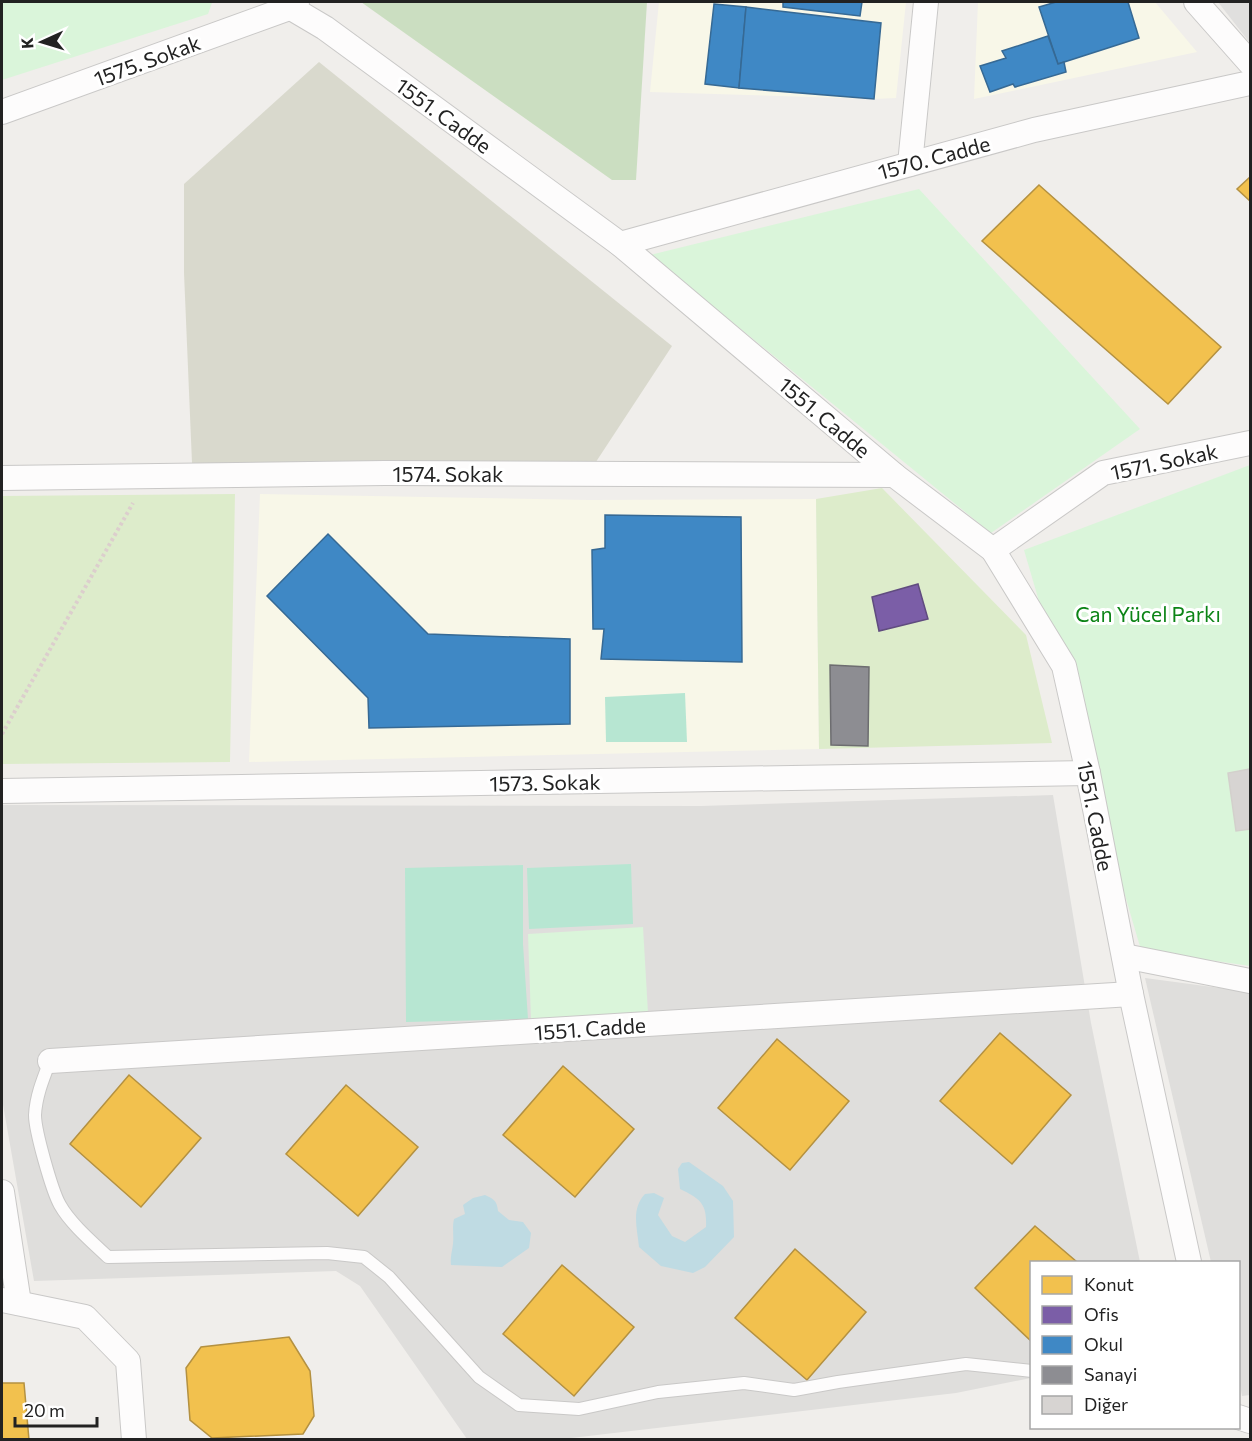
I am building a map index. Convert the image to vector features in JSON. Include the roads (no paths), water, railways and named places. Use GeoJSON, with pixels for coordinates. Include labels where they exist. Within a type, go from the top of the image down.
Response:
{"type":"FeatureCollection","features":[{"type":"Feature","properties":{"kind":"street"},"geometry":{"type":"LineString","coordinates":[[910,164],[926,2]]}},
{"type":"Feature","properties":{"kind":"street"},"geometry":{"type":"LineString","coordinates":[[1196,2],[1251,63]]}},
{"type":"Feature","properties":{"kind":"street","name":"1575. Sokak"},"geometry":{"type":"LineString","coordinates":[[2,112],[290,3]]}},
{"type":"Feature","properties":{"kind":"street","name":"1551. Cadde"},"geometry":{"type":"LineString","coordinates":[[290,3],[620,244],[894,475],[993,550],[1064,666],[1189,1261]]}},
{"type":"Feature","properties":{"kind":"street","name":"1570. Cadde"},"geometry":{"type":"LineString","coordinates":[[620,244],[1034,130],[1251,83]]}},
{"type":"Feature","properties":{"kind":"street","name":"1571. Sokak"},"geometry":{"type":"LineString","coordinates":[[993,550],[1103,473],[1251,442]]}},
{"type":"Feature","properties":{"kind":"street","name":"1574. Sokak"},"geometry":{"type":"LineString","coordinates":[[2,478],[385,472],[894,475]]}},
{"type":"Feature","properties":{"kind":"street","name":"1573. Sokak"},"geometry":{"type":"LineString","coordinates":[[2,791],[1088,772]]}},
{"type":"Feature","properties":{"kind":"street"},"geometry":{"type":"LineString","coordinates":[[1124,956],[1251,981]]}},
{"type":"Feature","properties":{"kind":"street","name":"1551. Cadde"},"geometry":{"type":"LineString","coordinates":[[50,1061],[1131,994]]}},
{"type":"Feature","properties":{"kind":"street"},"geometry":{"type":"LineString","coordinates":[[2,1192],[10,1301],[85,1317],[128,1361],[134,1440]]}},
{"type":"Feature","properties":{"kind":"lane"},"geometry":{"type":"LineString","coordinates":[[50,1061],[39,1087],[35,1117],[46,1168],[60,1205],[89,1240],[108,1257],[327,1253],[364,1257],[389,1277],[478,1377],[519,1405],[579,1409],[658,1392],[744,1383],[794,1390],[966,1364],[1030,1371]]}},
{"type":"Feature","properties":{"kind":"water"},"geometry":{"type":"Polygon","coordinates":[[[689,1162],[723,1186],[733,1201],[734,1237],[705,1267],[693,1273],[661,1266],[639,1247],[636,1219],[638,1206],[645,1194],[654,1193],[664,1198],[658,1215],[672,1236],[685,1242],[706,1227],[704,1208],[701,1203],[680,1189],[678,1169],[682,1163],[689,1162]]]}},
{"type":"Feature","properties":{"kind":"water"},"geometry":{"type":"Polygon","coordinates":[[[485,1195],[494,1201],[498,1211],[509,1220],[523,1222],[531,1233],[529,1248],[502,1267],[451,1265],[454,1219],[465,1214],[463,1205],[473,1198],[485,1195]]]}},
{"type":"Feature","properties":{"kind":"park label","name":"Can Yücel Parkı"},"geometry":{"type":"Point","coordinates":[1148,613]}}]}
